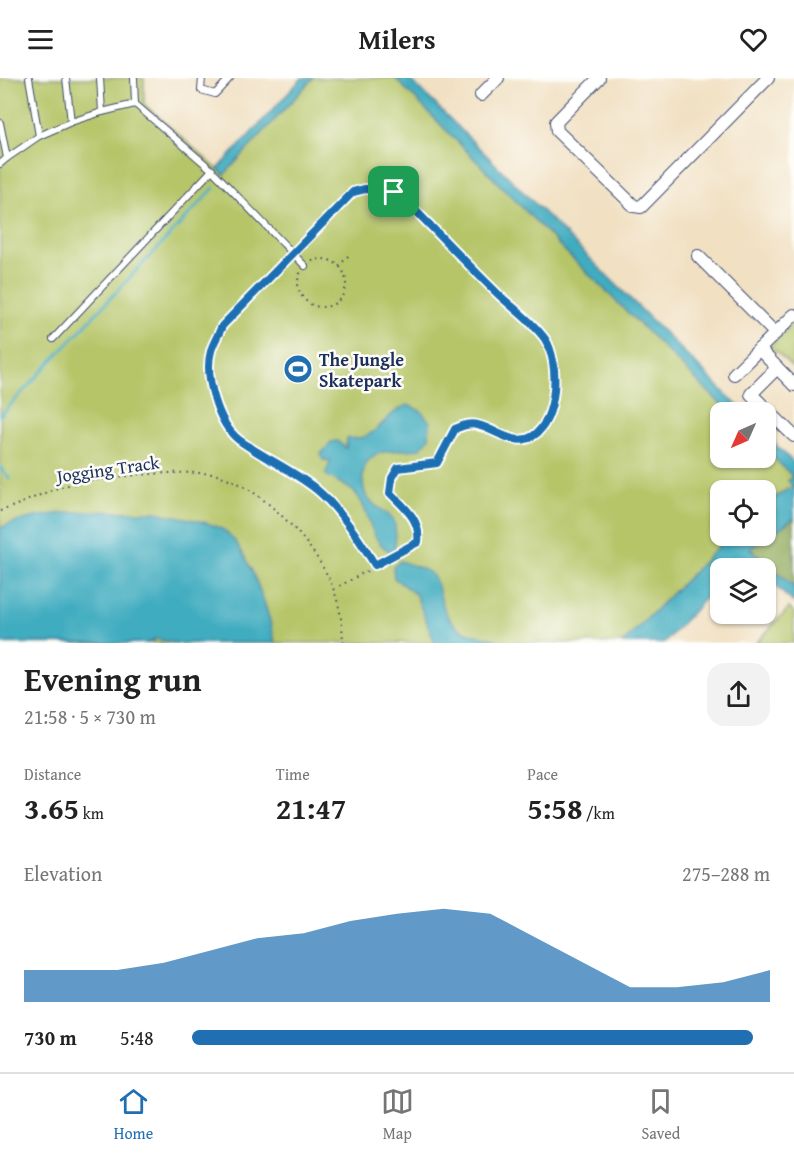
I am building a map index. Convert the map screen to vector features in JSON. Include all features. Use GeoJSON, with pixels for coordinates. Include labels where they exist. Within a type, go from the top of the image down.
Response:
{"type":"FeatureCollection","features":[{"type":"Feature","properties":{"kind":"street"},"geometry":{"type":"LineString","coordinates":[[481,94],[498,78]]}},
{"type":"Feature","properties":{"kind":"street"},"geometry":{"type":"LineString","coordinates":[[599,78],[556,122],[557,131],[634,206],[641,207],[768,78]]}},
{"type":"Feature","properties":{"kind":"street"},"geometry":{"type":"LineString","coordinates":[[698,256],[775,333]]}},
{"type":"Feature","properties":{"kind":"street"},"geometry":{"type":"LineString","coordinates":[[734,374],[794,315]]}},
{"type":"Feature","properties":{"kind":"street"},"geometry":{"type":"LineString","coordinates":[[759,349],[794,385]]}},
{"type":"Feature","properties":{"kind":"street"},"geometry":{"type":"LineString","coordinates":[[777,368],[751,394],[794,436]]}},
{"type":"Feature","properties":{"kind":"lane"},"geometry":{"type":"LineString","coordinates":[[29,78],[39,136]]}},
{"type":"Feature","properties":{"kind":"lane"},"geometry":{"type":"LineString","coordinates":[[66,78],[71,122]]}},
{"type":"Feature","properties":{"kind":"lane"},"geometry":{"type":"LineString","coordinates":[[100,78],[102,112]]}},
{"type":"Feature","properties":{"kind":"lane"},"geometry":{"type":"LineString","coordinates":[[135,78],[135,104],[212,170],[305,266]]}},
{"type":"Feature","properties":{"kind":"lane"},"geometry":{"type":"LineString","coordinates":[[202,78],[201,90],[215,94],[230,78]]}},
{"type":"Feature","properties":{"kind":"lane"},"geometry":{"type":"LineString","coordinates":[[0,164],[39,136],[71,122],[135,104]]}},
{"type":"Feature","properties":{"kind":"lane"},"geometry":{"type":"LineString","coordinates":[[0,123],[7,158]]}},
{"type":"Feature","properties":{"kind":"lane"},"geometry":{"type":"LineString","coordinates":[[54,339],[212,170]]}},
{"type":"Feature","properties":{"kind":"path"},"geometry":{"type":"LineString","coordinates":[[336,588],[418,542],[420,530],[415,520],[390,493],[392,478],[398,468],[437,463],[455,429],[466,425],[477,425],[517,439],[531,438],[539,431],[552,405],[554,377],[552,354],[533,326],[394,192],[383,189],[353,192],[222,326],[211,351],[209,376],[217,407],[236,438],[293,472],[319,491],[354,533],[375,565]]}},
{"type":"Feature","properties":{"kind":"path"},"geometry":{"type":"LineString","coordinates":[[339,266],[350,254]]}},
{"type":"Feature","properties":{"kind":"path"},"geometry":{"type":"LineString","coordinates":[[322,259],[339,266],[345,277],[342,295],[333,304],[322,307],[310,304],[301,295],[298,283],[305,266],[322,259]]}},
{"type":"Feature","properties":{"kind":"path","name":"Jogging Track"},"geometry":{"type":"LineString","coordinates":[[0,511],[57,488],[123,477],[177,474],[217,475],[256,494],[290,523],[336,588],[343,622],[343,643]]}},
{"type":"Feature","properties":{"kind":"green space"},"geometry":{"type":"Polygon","coordinates":[[[0,78],[144,78],[144,104],[224,175],[313,78],[395,78],[556,242],[719,402],[710,402],[710,468],[776,468],[776,460],[793,476],[793,486],[776,497],[776,480],[710,480],[710,546],[719,546],[623,643],[0,643],[0,78]]]}},
{"type":"Feature","properties":{"kind":"green space"},"geometry":{"type":"Polygon","coordinates":[[[794,322],[794,369],[775,350],[771,353],[769,348],[794,322]]]}},
{"type":"Feature","properties":{"kind":"green space"},"geometry":{"type":"Polygon","coordinates":[[[794,518],[794,587],[776,571],[776,558],[761,558],[750,548],[776,546],[776,530],[794,518]]]}},
{"type":"Feature","properties":{"kind":"green space"},"geometry":{"type":"Polygon","coordinates":[[[789,608],[794,612],[794,643],[756,643],[776,624],[789,608]]]}},
{"type":"Feature","properties":{"kind":"water"},"geometry":{"type":"Polygon","coordinates":[[[302,78],[313,78],[224,175],[218,169],[302,78]]]}},
{"type":"Feature","properties":{"kind":"water"},"geometry":{"type":"Polygon","coordinates":[[[395,78],[409,78],[734,402],[719,402],[556,242],[395,78]]]}},
{"type":"Feature","properties":{"kind":"water"},"geometry":{"type":"Polygon","coordinates":[[[408,405],[421,411],[430,422],[429,438],[420,449],[393,450],[377,454],[365,465],[363,474],[367,497],[394,521],[395,547],[394,550],[389,551],[382,546],[373,532],[362,502],[357,495],[325,474],[331,461],[323,460],[321,454],[331,442],[337,441],[346,448],[347,438],[366,436],[392,414],[408,405]]]}},
{"type":"Feature","properties":{"kind":"water"},"geometry":{"type":"Polygon","coordinates":[[[776,445],[794,463],[794,518],[776,531],[776,497],[793,486],[788,481],[792,476],[776,460],[776,445]]]}},
{"type":"Feature","properties":{"kind":"water"},"geometry":{"type":"Polygon","coordinates":[[[156,512],[205,522],[230,535],[256,580],[275,643],[178,643],[156,639],[148,643],[0,643],[0,528],[18,521],[57,514],[156,512]]]}},
{"type":"Feature","properties":{"kind":"water"},"geometry":{"type":"Polygon","coordinates":[[[719,546],[754,546],[750,549],[760,558],[710,558],[710,593],[664,643],[623,643],[719,546]]]}},
{"type":"Feature","properties":{"kind":"water"},"geometry":{"type":"Polygon","coordinates":[[[400,561],[430,573],[437,584],[447,614],[460,629],[504,643],[435,643],[416,595],[394,578],[393,567],[400,561]]]}},
{"type":"Feature","properties":{"kind":"water"},"geometry":{"type":"Polygon","coordinates":[[[776,571],[794,587],[794,603],[776,587],[776,571]]]}},
{"type":"Feature","properties":{"kind":"waterway"},"geometry":{"type":"LineString","coordinates":[[0,416],[214,188]]}},
{"type":"Feature","properties":{"kind":"waterway"},"geometry":{"type":"LineString","coordinates":[[0,467],[10,479]]}},
{"type":"Feature","properties":{"kind":"place","name":"The Jungle Skatepark"},"geometry":{"type":"Point","coordinates":[298,369]}},
{"type":"Feature","properties":{"kind":"route"},"geometry":{"type":"LineString","coordinates":[[383,189],[394,192],[406,201],[467,265],[545,339],[552,354],[554,377],[552,405],[539,431],[531,438],[517,439],[477,425],[466,425],[455,429],[437,463],[398,468],[392,478],[390,493],[415,520],[420,530],[418,542],[375,565],[354,533],[319,491],[293,472],[236,438],[217,407],[209,376],[211,351],[222,326],[312,232],[353,192],[383,189]]}}]}
